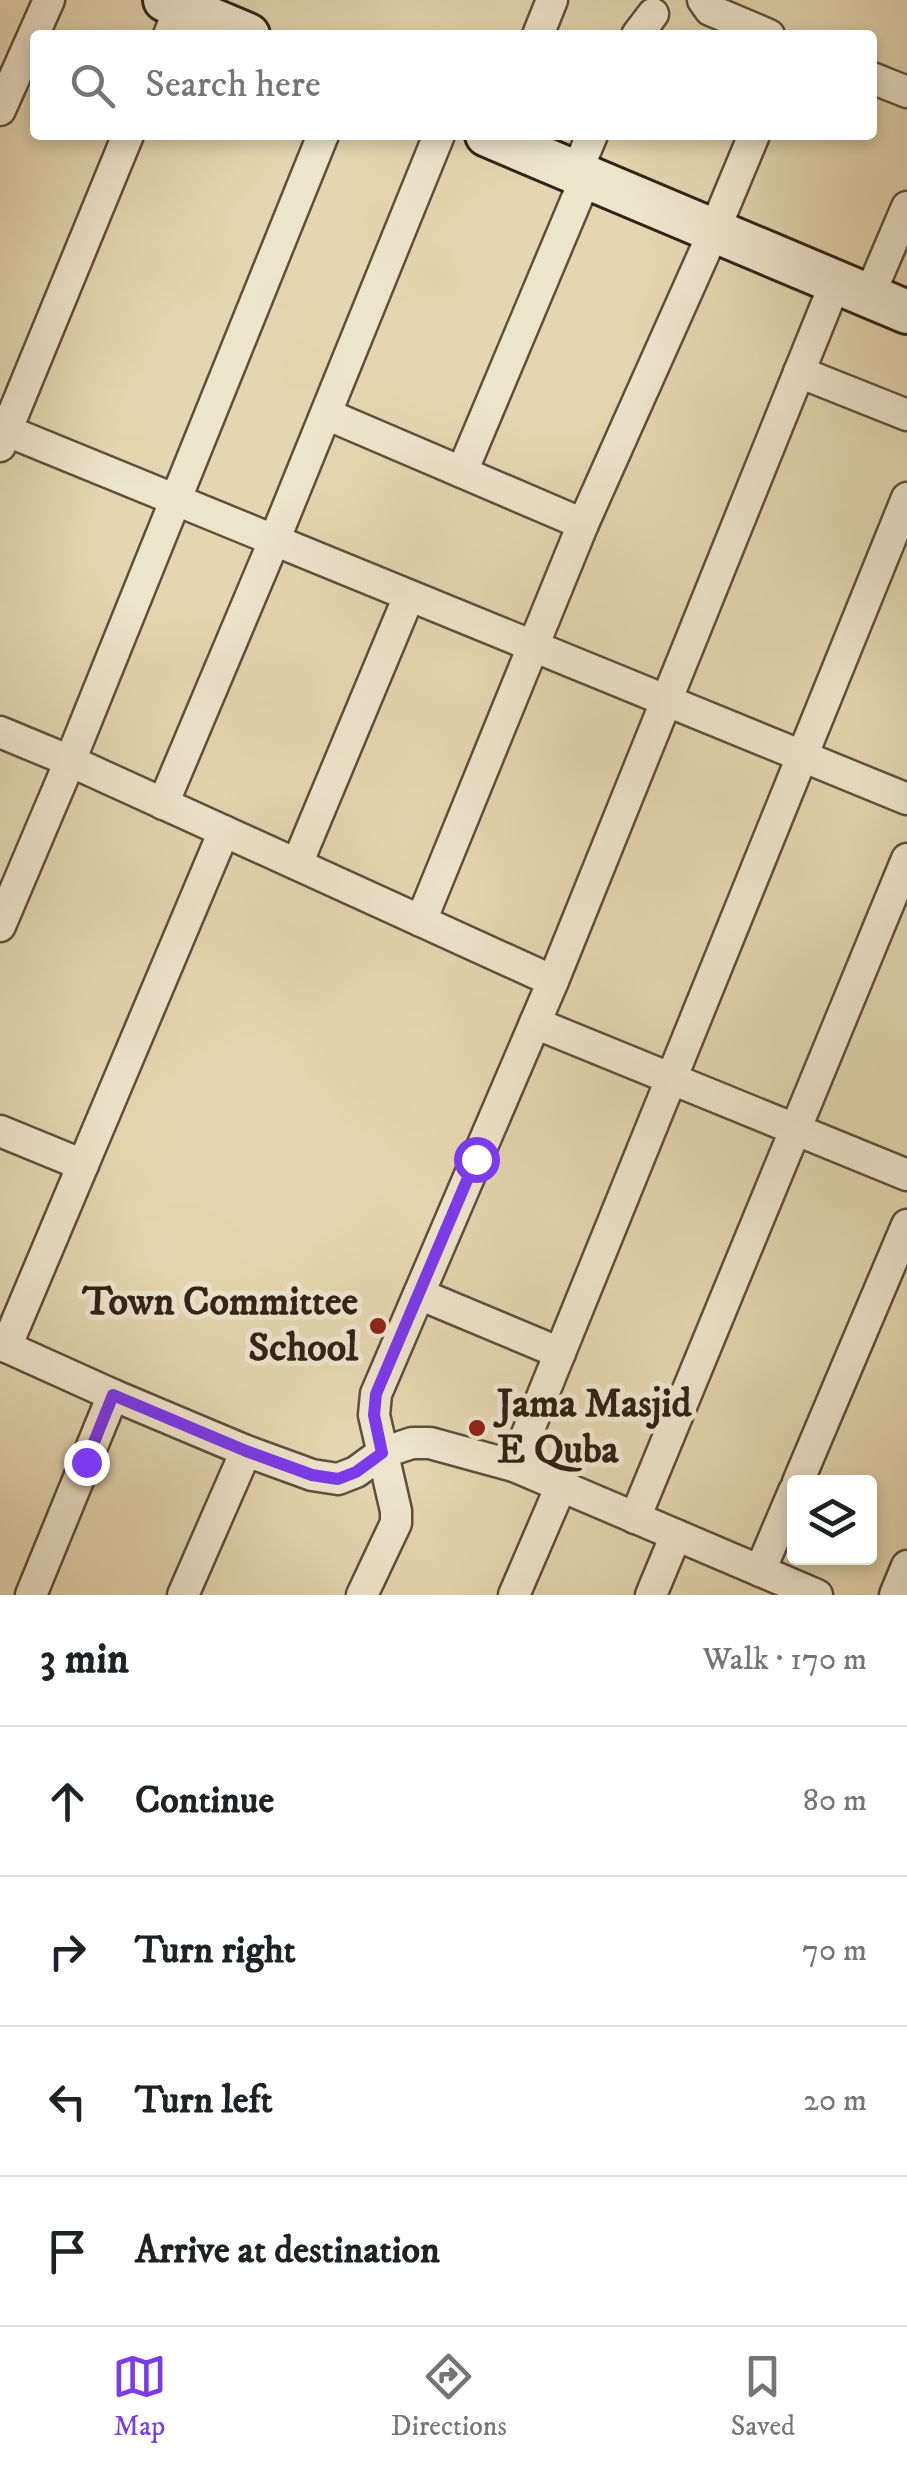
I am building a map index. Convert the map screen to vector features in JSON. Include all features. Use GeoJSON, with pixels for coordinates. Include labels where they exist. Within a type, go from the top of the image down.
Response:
{"type":"FeatureCollection","features":[{"type":"Feature","properties":{"kind":"street"},"geometry":{"type":"LineString","coordinates":[[36,30],[49,0]]}},
{"type":"Feature","properties":{"kind":"street"},"geometry":{"type":"LineString","coordinates":[[540,30],[552,0]]}},
{"type":"Feature","properties":{"kind":"street"},"geometry":{"type":"LineString","coordinates":[[703,0],[710,10],[757,30]]}},
{"type":"Feature","properties":{"kind":"street"},"geometry":{"type":"LineString","coordinates":[[171,14],[234,19]]}},
{"type":"Feature","properties":{"kind":"street"},"geometry":{"type":"LineString","coordinates":[[0,110],[30,43]]}},
{"type":"Feature","properties":{"kind":"street"},"geometry":{"type":"LineString","coordinates":[[877,80],[907,92]]}},
{"type":"Feature","properties":{"kind":"street"},"geometry":{"type":"LineString","coordinates":[[126,140],[2,435],[175,501],[907,798]]}},
{"type":"Feature","properties":{"kind":"street"},"geometry":{"type":"LineString","coordinates":[[0,926],[322,140]]}},
{"type":"Feature","properties":{"kind":"street"},"geometry":{"type":"LineString","coordinates":[[163,804],[437,140]]}},
{"type":"Feature","properties":{"kind":"street"},"geometry":{"type":"LineString","coordinates":[[508,140],[585,161],[714,231],[871,296]]}},
{"type":"Feature","properties":{"kind":"street"},"geometry":{"type":"LineString","coordinates":[[421,920],[583,524],[752,140]]}},
{"type":"Feature","properties":{"kind":"street"},"geometry":{"type":"LineString","coordinates":[[462,472],[585,161]]}},
{"type":"Feature","properties":{"kind":"street"},"geometry":{"type":"LineString","coordinates":[[362,1595],[396,1523],[374,1415],[376,1394],[552,981],[799,372],[871,296],[907,207]]}},
{"type":"Feature","properties":{"kind":"street"},"geometry":{"type":"LineString","coordinates":[[799,372],[907,414]]}},
{"type":"Feature","properties":{"kind":"street"},"geometry":{"type":"LineString","coordinates":[[326,414],[583,524]]}},
{"type":"Feature","properties":{"kind":"street"},"geometry":{"type":"LineString","coordinates":[[514,1466],[907,498]]}},
{"type":"Feature","properties":{"kind":"street"},"geometry":{"type":"LineString","coordinates":[[297,864],[409,596]]}},
{"type":"Feature","properties":{"kind":"street"},"geometry":{"type":"LineString","coordinates":[[0,732],[552,981]]}},
{"type":"Feature","properties":{"kind":"street"},"geometry":{"type":"LineString","coordinates":[[224,831],[3,1346],[246,1451],[312,1475],[338,1479],[356,1472],[382,1453],[412,1443],[430,1443],[514,1466],[811,1594]]}},
{"type":"Feature","properties":{"kind":"street"},"geometry":{"type":"LineString","coordinates":[[636,1518],[907,859]]}},
{"type":"Feature","properties":{"kind":"street"},"geometry":{"type":"LineString","coordinates":[[534,1023],[907,1175]]}},
{"type":"Feature","properties":{"kind":"street"},"geometry":{"type":"LineString","coordinates":[[0,1131],[83,1164]]}},
{"type":"Feature","properties":{"kind":"street"},"geometry":{"type":"LineString","coordinates":[[801,1475],[907,1225]]}},
{"type":"Feature","properties":{"kind":"street"},"geometry":{"type":"LineString","coordinates":[[418,1294],[560,1354]]}},
{"type":"Feature","properties":{"kind":"street"},"geometry":{"type":"LineString","coordinates":[[32,1595],[113,1395]]}},
{"type":"Feature","properties":{"kind":"street"},"geometry":{"type":"LineString","coordinates":[[183,1595],[246,1451]]}},
{"type":"Feature","properties":{"kind":"street"},"geometry":{"type":"LineString","coordinates":[[514,1595],[561,1486]]}},
{"type":"Feature","properties":{"kind":"street"},"geometry":{"type":"LineString","coordinates":[[760,1571],[787,1507]]}},
{"type":"Feature","properties":{"kind":"street"},"geometry":{"type":"LineString","coordinates":[[651,1595],[676,1535]]}},
{"type":"Feature","properties":{"kind":"street"},"geometry":{"type":"LineString","coordinates":[[894,1595],[907,1566]]}},
{"type":"Feature","properties":{"kind":"place","name":"Town Committee School"},"geometry":{"type":"Point","coordinates":[378,1326]}},
{"type":"Feature","properties":{"kind":"place","name":"Jama Masjid E Quba"},"geometry":{"type":"Point","coordinates":[477,1428]}},
{"type":"Feature","properties":{"kind":"route"},"geometry":{"type":"LineString","coordinates":[[86,1462],[113,1395],[312,1475],[338,1479],[356,1472],[382,1453],[374,1415],[376,1394],[476,1159]]}}]}
